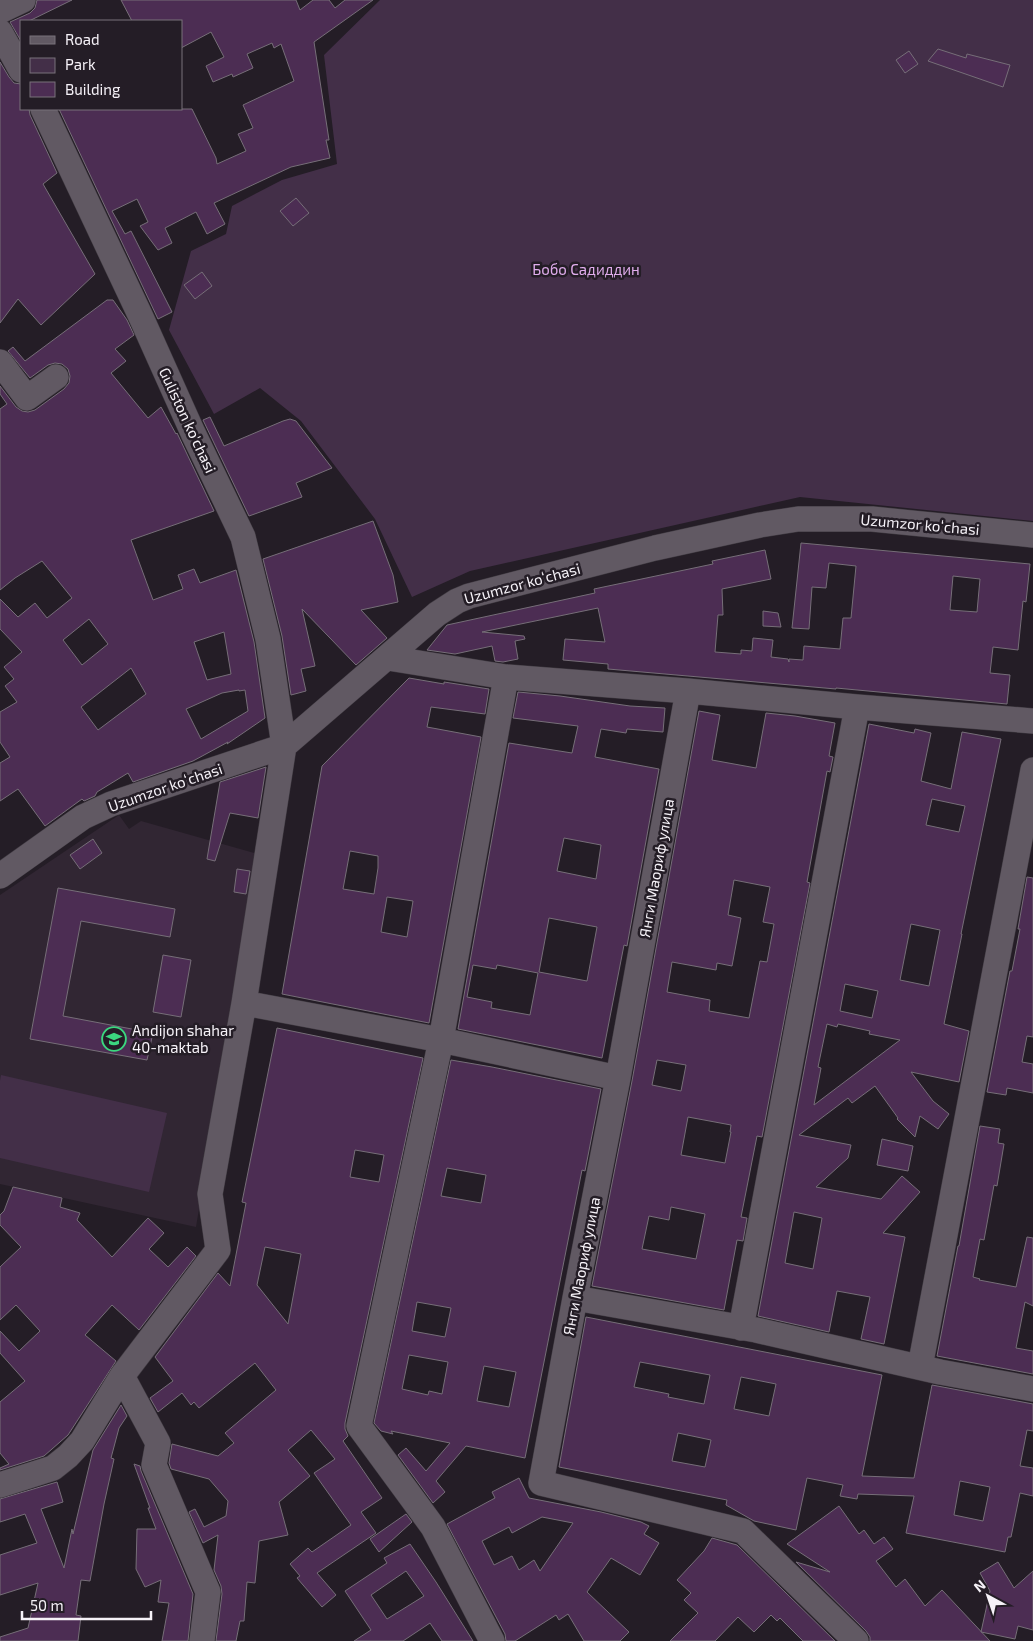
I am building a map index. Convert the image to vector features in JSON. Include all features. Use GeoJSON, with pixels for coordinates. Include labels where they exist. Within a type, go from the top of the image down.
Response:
{"type":"FeatureCollection","features":[{"type":"Feature","properties":{"kind":"street"},"geometry":{"type":"LineString","coordinates":[[0,11],[23,0]]}},
{"type":"Feature","properties":{"kind":"street"},"geometry":{"type":"LineString","coordinates":[[0,32],[20,68]]}},
{"type":"Feature","properties":{"kind":"street","name":"Guliston ko'chasi"},"geometry":{"type":"LineString","coordinates":[[0,1485],[54,1468],[82,1441],[122,1376],[218,1250],[210,1194],[244,1003],[284,746],[268,638],[243,538],[43,110]]}},
{"type":"Feature","properties":{"kind":"street"},"geometry":{"type":"LineString","coordinates":[[0,362],[27,398],[56,377]]}},
{"type":"Feature","properties":{"kind":"street","name":"Uzumzor koʻchasi"},"geometry":{"type":"LineString","coordinates":[[0,876],[83,817],[111,804],[284,746],[437,614],[457,601],[469,596],[655,548],[760,525],[798,519],[872,519],[1033,535]]}},
{"type":"Feature","properties":{"kind":"street"},"geometry":{"type":"LineString","coordinates":[[388,658],[506,677],[1033,720]]}},
{"type":"Feature","properties":{"kind":"street"},"geometry":{"type":"LineString","coordinates":[[492,1641],[433,1528],[359,1426],[440,1040],[506,677]]}},
{"type":"Feature","properties":{"kind":"street","name":"Янги Маориф улица"},"geometry":{"type":"LineString","coordinates":[[688,691],[618,1078],[541,1483],[743,1531],[856,1641]]}},
{"type":"Feature","properties":{"kind":"street"},"geometry":{"type":"LineString","coordinates":[[741,1328],[857,707]]}},
{"type":"Feature","properties":{"kind":"street"},"geometry":{"type":"LineString","coordinates":[[920,1367],[1033,770]]}},
{"type":"Feature","properties":{"kind":"street"},"geometry":{"type":"LineString","coordinates":[[244,1003],[440,1040],[618,1078]]}},
{"type":"Feature","properties":{"kind":"street"},"geometry":{"type":"LineString","coordinates":[[575,1298],[756,1330],[920,1367],[1033,1389]]}},
{"type":"Feature","properties":{"kind":"street"},"geometry":{"type":"LineString","coordinates":[[122,1376],[158,1443],[154,1465],[208,1592],[202,1641]]}},
{"type":"Feature","properties":{"kind":"shaded area","name":"Andijon shahar 40-maktab"},"geometry":{"type":"Polygon","coordinates":[[[119,815],[129,829],[141,821],[258,854],[196,1227],[0,1184],[0,895],[119,815]]]}},
{"type":"Feature","properties":{"kind":"green space","name":"Бобо Садиддин"},"geometry":{"type":"Polygon","coordinates":[[[380,0],[1033,0],[1033,521],[800,497],[470,571],[412,597],[375,519],[301,421],[260,388],[214,414],[169,330],[191,251],[226,234],[232,206],[282,180],[337,164],[324,55],[380,0]]]}},
{"type":"Feature","properties":{"kind":"green space"},"geometry":{"type":"Polygon","coordinates":[[[1,1075],[167,1113],[149,1192],[0,1158],[1,1075]]]}},
{"type":"Feature","properties":{"kind":"building"},"geometry":{"type":"Polygon","coordinates":[[[37,0],[72,0],[31,20],[20,20],[20,39],[10,22],[30,13],[35,8],[37,0]]]}},
{"type":"Feature","properties":{"kind":"building"},"geometry":{"type":"Polygon","coordinates":[[[121,0],[296,0],[300,10],[313,0],[329,0],[335,8],[345,0],[373,0],[314,42],[329,140],[326,140],[330,158],[291,167],[214,203],[225,224],[207,234],[196,212],[165,228],[172,243],[158,250],[140,226],[148,222],[137,199],[112,211],[125,234],[131,231],[172,312],[158,319],[59,110],[192,109],[216,158],[217,164],[246,151],[238,134],[253,128],[243,105],[294,81],[281,44],[274,48],[272,43],[247,54],[253,68],[233,77],[232,74],[213,82],[206,66],[224,57],[211,32],[182,47],[182,20],[131,20],[121,0]]]}},
{"type":"Feature","properties":{"kind":"building"},"geometry":{"type":"Polygon","coordinates":[[[938,49],[966,58],[967,54],[1010,65],[1003,87],[928,61],[938,49]]]}},
{"type":"Feature","properties":{"kind":"building"},"geometry":{"type":"Polygon","coordinates":[[[909,51],[918,64],[905,73],[896,60],[909,51]]]}},
{"type":"Feature","properties":{"kind":"building"},"geometry":{"type":"Polygon","coordinates":[[[0,62],[14,83],[20,84],[20,110],[29,110],[57,173],[43,184],[95,274],[41,325],[18,299],[0,323],[0,62]]]}},
{"type":"Feature","properties":{"kind":"building"},"geometry":{"type":"Polygon","coordinates":[[[296,198],[309,213],[293,226],[280,211],[296,198]]]}},
{"type":"Feature","properties":{"kind":"building"},"geometry":{"type":"Polygon","coordinates":[[[202,272],[212,286],[195,299],[184,285],[202,272]]]}},
{"type":"Feature","properties":{"kind":"building"},"geometry":{"type":"Polygon","coordinates":[[[107,300],[113,300],[127,320],[134,335],[115,349],[126,361],[111,373],[148,418],[161,407],[177,433],[214,511],[131,540],[153,600],[183,589],[178,575],[194,569],[200,583],[236,570],[254,642],[265,718],[227,744],[228,742],[193,761],[133,782],[128,773],[97,792],[95,796],[84,801],[82,799],[45,826],[18,789],[0,801],[0,763],[10,757],[0,742],[0,712],[17,702],[5,686],[14,679],[4,667],[22,652],[0,629],[0,599],[18,617],[35,603],[47,618],[72,598],[42,561],[0,590],[0,409],[7,404],[0,394],[0,386],[16,407],[28,412],[35,410],[64,389],[69,383],[70,376],[68,369],[62,364],[55,363],[48,365],[30,378],[8,351],[13,347],[25,361],[107,300]],[[89,619],[63,640],[82,665],[108,644],[89,619]],[[224,632],[194,642],[207,680],[231,674],[224,632]],[[131,668],[81,707],[98,730],[146,694],[131,668]],[[245,690],[222,693],[186,709],[201,739],[248,711],[245,690]]]}},
{"type":"Feature","properties":{"kind":"building"},"geometry":{"type":"Polygon","coordinates":[[[210,417],[224,446],[283,421],[290,419],[296,421],[332,468],[296,483],[302,497],[249,516],[203,420],[210,417]]]}},
{"type":"Feature","properties":{"kind":"building"},"geometry":{"type":"Polygon","coordinates":[[[373,521],[393,575],[398,602],[361,610],[387,638],[356,665],[302,609],[315,666],[301,669],[306,691],[291,695],[282,636],[263,559],[373,521]]]}},
{"type":"Feature","properties":{"kind":"building"},"geometry":{"type":"Polygon","coordinates":[[[801,543],[1030,564],[1026,602],[1023,601],[1018,650],[993,647],[990,673],[1010,675],[1007,704],[608,669],[608,664],[563,660],[565,639],[605,642],[598,608],[482,632],[524,636],[525,639],[515,641],[518,659],[503,662],[495,661],[492,646],[455,654],[427,650],[447,625],[595,593],[594,589],[713,564],[712,561],[765,550],[771,579],[722,589],[723,615],[718,615],[715,652],[741,654],[741,650],[752,651],[753,638],[773,640],[771,657],[788,659],[789,662],[789,659],[803,660],[804,646],[840,649],[843,618],[851,618],[856,566],[829,563],[826,588],[812,587],[809,629],[792,628],[801,543]],[[953,576],[950,610],[977,612],[980,579],[953,576]]]}},
{"type":"Feature","properties":{"kind":"building"},"geometry":{"type":"Polygon","coordinates":[[[763,611],[778,613],[781,627],[763,626],[763,611]]]}},
{"type":"Feature","properties":{"kind":"building"},"geometry":{"type":"Polygon","coordinates":[[[409,678],[489,689],[485,714],[431,707],[427,727],[481,737],[429,1023],[282,994],[322,766],[409,678]],[[350,851],[343,889],[374,894],[378,856],[350,851]],[[387,897],[381,932],[407,937],[413,901],[387,897]]]}},
{"type":"Feature","properties":{"kind":"building"},"geometry":{"type":"Polygon","coordinates":[[[518,692],[630,706],[665,708],[663,732],[627,729],[626,733],[601,729],[595,757],[659,769],[627,946],[624,945],[602,1058],[458,1029],[509,743],[572,753],[578,726],[513,718],[518,692]],[[564,838],[557,871],[596,879],[601,845],[564,838]],[[549,918],[539,972],[587,981],[597,927],[549,918]],[[473,965],[467,997],[492,1002],[491,1008],[530,1015],[538,973],[497,965],[496,969],[473,965]]]}},
{"type":"Feature","properties":{"kind":"building"},"geometry":{"type":"Polygon","coordinates":[[[699,711],[720,715],[712,760],[756,768],[766,713],[835,723],[829,756],[833,757],[830,772],[827,771],[807,882],[810,883],[762,1137],[757,1136],[741,1217],[747,1218],[743,1241],[737,1240],[724,1310],[592,1286],[632,1081],[699,711]],[[734,880],[728,915],[741,918],[732,966],[717,963],[716,970],[672,962],[667,992],[710,1000],[709,1011],[749,1018],[760,961],[767,962],[774,924],[763,922],[770,887],[734,880]],[[657,1060],[652,1085],[681,1091],[686,1065],[657,1060]],[[688,1117],[681,1155],[725,1163],[731,1125],[688,1117]],[[671,1207],[669,1220],[649,1216],[642,1249],[696,1259],[705,1214],[671,1207]]]}},
{"type":"Feature","properties":{"kind":"building"},"geometry":{"type":"Polygon","coordinates":[[[869,724],[914,733],[915,729],[931,733],[921,781],[951,789],[962,732],[1001,739],[944,1024],[969,1031],[959,1082],[911,1072],[933,1101],[949,1114],[938,1129],[920,1116],[915,1137],[897,1119],[875,1086],[852,1103],[848,1098],[799,1135],[851,1145],[848,1158],[816,1187],[881,1199],[902,1176],[920,1192],[883,1233],[905,1237],[884,1344],[861,1339],[870,1297],[837,1291],[829,1332],[758,1316],[869,724]],[[932,799],[926,825],[959,832],[965,806],[932,799]],[[911,924],[900,980],[929,986],[940,930],[911,924]],[[845,984],[840,1011],[872,1018],[878,991],[845,984]],[[827,1024],[818,1067],[821,1068],[814,1105],[900,1040],[869,1034],[870,1031],[838,1024],[837,1027],[827,1024]],[[794,1212],[785,1263],[813,1269],[822,1218],[794,1212]]]}},
{"type":"Feature","properties":{"kind":"building"},"geometry":{"type":"Polygon","coordinates":[[[266,767],[258,818],[230,813],[215,861],[207,859],[220,782],[266,767]]]}},
{"type":"Feature","properties":{"kind":"building"},"geometry":{"type":"Polygon","coordinates":[[[93,839],[102,853],[80,869],[70,855],[93,839]]]}},
{"type":"Feature","properties":{"kind":"building"},"geometry":{"type":"Polygon","coordinates":[[[237,869],[250,871],[246,894],[234,892],[237,869]]]}},
{"type":"Feature","properties":{"kind":"building"},"geometry":{"type":"Polygon","coordinates":[[[1027,877],[1033,878],[1033,1037],[1027,1036],[1022,1062],[1033,1064],[1033,1093],[1007,1088],[1006,1095],[987,1092],[1020,929],[1018,929],[1027,877]]]}},
{"type":"Feature","properties":{"kind":"building"},"geometry":{"type":"Polygon","coordinates":[[[58,888],[175,909],[170,937],[81,921],[63,1016],[153,1033],[147,1060],[30,1039],[58,888]]]}},
{"type":"Feature","properties":{"kind":"building"},"geometry":{"type":"Polygon","coordinates":[[[163,955],[191,960],[181,1017],[153,1012],[163,955]]]}},
{"type":"Feature","properties":{"kind":"building"},"geometry":{"type":"Polygon","coordinates":[[[277,1028],[423,1058],[345,1423],[348,1436],[343,1441],[382,1498],[361,1512],[376,1533],[317,1573],[336,1595],[322,1607],[297,1578],[300,1576],[290,1564],[308,1548],[312,1552],[351,1525],[314,1473],[335,1459],[311,1430],[288,1450],[310,1476],[279,1502],[288,1535],[259,1541],[255,1583],[247,1582],[244,1621],[240,1621],[236,1641],[216,1641],[222,1594],[221,1586],[214,1570],[218,1535],[203,1543],[189,1512],[195,1509],[204,1527],[226,1516],[228,1501],[209,1479],[171,1469],[169,1463],[172,1444],[218,1456],[234,1443],[225,1433],[276,1390],[255,1363],[199,1408],[194,1402],[191,1405],[182,1393],[158,1412],[150,1398],[173,1381],[155,1357],[218,1273],[230,1286],[246,1203],[242,1202],[277,1028]],[[355,1150],[350,1177],[379,1182],[384,1155],[355,1150]],[[265,1247],[257,1285],[288,1324],[301,1254],[265,1247]]]}},
{"type":"Feature","properties":{"kind":"building"},"geometry":{"type":"Polygon","coordinates":[[[451,1060],[601,1089],[585,1171],[582,1170],[525,1458],[466,1446],[436,1481],[445,1492],[433,1503],[398,1455],[406,1448],[426,1471],[450,1443],[391,1431],[393,1434],[381,1431],[374,1423],[451,1060]],[[447,1168],[441,1196],[481,1203],[486,1175],[447,1168]],[[417,1302],[412,1331],[445,1337],[451,1308],[417,1302]],[[409,1355],[402,1389],[428,1395],[429,1391],[442,1394],[448,1362],[409,1355]],[[484,1366],[477,1401],[509,1407],[516,1372],[484,1366]]]}},
{"type":"Feature","properties":{"kind":"building"},"geometry":{"type":"Polygon","coordinates":[[[980,1126],[1000,1129],[998,1143],[1004,1144],[997,1186],[994,1185],[984,1240],[980,1239],[973,1277],[979,1280],[1016,1287],[1027,1237],[1033,1238],[1033,1306],[1025,1302],[1016,1348],[1033,1351],[1033,1374],[937,1356],[980,1126]]]}},
{"type":"Feature","properties":{"kind":"building"},"geometry":{"type":"Polygon","coordinates":[[[882,1139],[913,1146],[908,1171],[877,1165],[882,1139]]]}},
{"type":"Feature","properties":{"kind":"building"},"geometry":{"type":"Polygon","coordinates":[[[13,1187],[62,1198],[60,1207],[80,1213],[77,1220],[112,1257],[148,1218],[164,1233],[149,1249],[168,1267],[187,1247],[196,1256],[139,1330],[112,1305],[85,1335],[116,1361],[68,1435],[44,1456],[0,1470],[0,1468],[9,1464],[0,1453],[0,1402],[25,1381],[0,1353],[0,1331],[19,1351],[40,1331],[16,1305],[0,1320],[0,1267],[21,1247],[0,1225],[0,1215],[4,1211],[13,1187]]]}},
{"type":"Feature","properties":{"kind":"building"},"geometry":{"type":"Polygon","coordinates":[[[586,1317],[882,1375],[862,1476],[914,1478],[932,1385],[1033,1404],[1033,1431],[1027,1430],[1020,1466],[1033,1468],[1033,1496],[1020,1493],[1011,1537],[1008,1537],[1005,1552],[906,1533],[914,1496],[858,1494],[857,1499],[840,1496],[843,1485],[807,1478],[796,1530],[754,1521],[726,1505],[727,1500],[559,1467],[586,1317]],[[640,1362],[634,1387],[669,1394],[668,1397],[704,1404],[710,1375],[640,1362]],[[741,1377],[734,1409],[769,1416],[776,1384],[741,1377]],[[678,1433],[672,1461],[705,1467],[711,1440],[678,1433]],[[960,1481],[954,1515],[983,1521],[990,1487],[960,1481]]]}},
{"type":"Feature","properties":{"kind":"building"},"geometry":{"type":"Polygon","coordinates":[[[121,1405],[127,1416],[119,1428],[111,1458],[114,1459],[90,1581],[81,1580],[76,1615],[81,1616],[78,1641],[0,1641],[0,1637],[28,1628],[38,1583],[0,1595],[0,1555],[37,1543],[25,1514],[0,1522],[0,1499],[57,1482],[63,1502],[41,1509],[64,1568],[72,1529],[73,1534],[93,1450],[121,1405]]]}},
{"type":"Feature","properties":{"kind":"building"},"geometry":{"type":"Polygon","coordinates":[[[134,1464],[140,1466],[193,1594],[188,1641],[162,1641],[169,1603],[158,1602],[161,1580],[145,1587],[136,1569],[137,1529],[156,1529],[134,1464]]]}},
{"type":"Feature","properties":{"kind":"building"},"geometry":{"type":"Polygon","coordinates":[[[519,1478],[529,1498],[601,1512],[641,1522],[649,1526],[644,1534],[659,1543],[640,1575],[611,1558],[587,1592],[629,1632],[620,1641],[584,1641],[568,1614],[559,1620],[556,1615],[515,1641],[506,1641],[505,1634],[447,1524],[495,1498],[492,1492],[519,1478]],[[542,1517],[512,1533],[509,1527],[482,1541],[494,1565],[512,1556],[519,1570],[534,1560],[540,1571],[573,1523],[542,1517]]]}},
{"type":"Feature","properties":{"kind":"building"},"geometry":{"type":"Polygon","coordinates":[[[839,1506],[859,1534],[864,1530],[874,1544],[884,1537],[893,1549],[876,1561],[896,1587],[905,1579],[925,1606],[942,1590],[990,1641],[870,1641],[866,1631],[796,1562],[830,1572],[787,1544],[839,1506]]]}},
{"type":"Feature","properties":{"kind":"building"},"geometry":{"type":"Polygon","coordinates":[[[406,1514],[412,1522],[379,1552],[370,1539],[406,1514]]]}},
{"type":"Feature","properties":{"kind":"building"},"geometry":{"type":"Polygon","coordinates":[[[712,1538],[737,1545],[835,1641],[803,1641],[780,1618],[777,1621],[771,1615],[754,1632],[738,1617],[715,1641],[670,1641],[698,1613],[684,1600],[691,1593],[677,1580],[704,1551],[712,1538]]]}},
{"type":"Feature","properties":{"kind":"building"},"geometry":{"type":"Polygon","coordinates":[[[410,1544],[473,1641],[442,1641],[430,1623],[403,1641],[354,1641],[371,1630],[345,1591],[387,1563],[384,1558],[410,1544]],[[406,1571],[371,1595],[387,1619],[424,1596],[406,1571]]]}},
{"type":"Feature","properties":{"kind":"building"},"geometry":{"type":"Polygon","coordinates":[[[998,1562],[1014,1588],[1033,1571],[1033,1630],[1018,1626],[1015,1639],[981,1632],[990,1591],[980,1573],[998,1562]]]}},
{"type":"Feature","properties":{"kind":"place","name":"Andijon shahar 40-maktab"},"geometry":{"type":"Point","coordinates":[114,1039]}}]}
